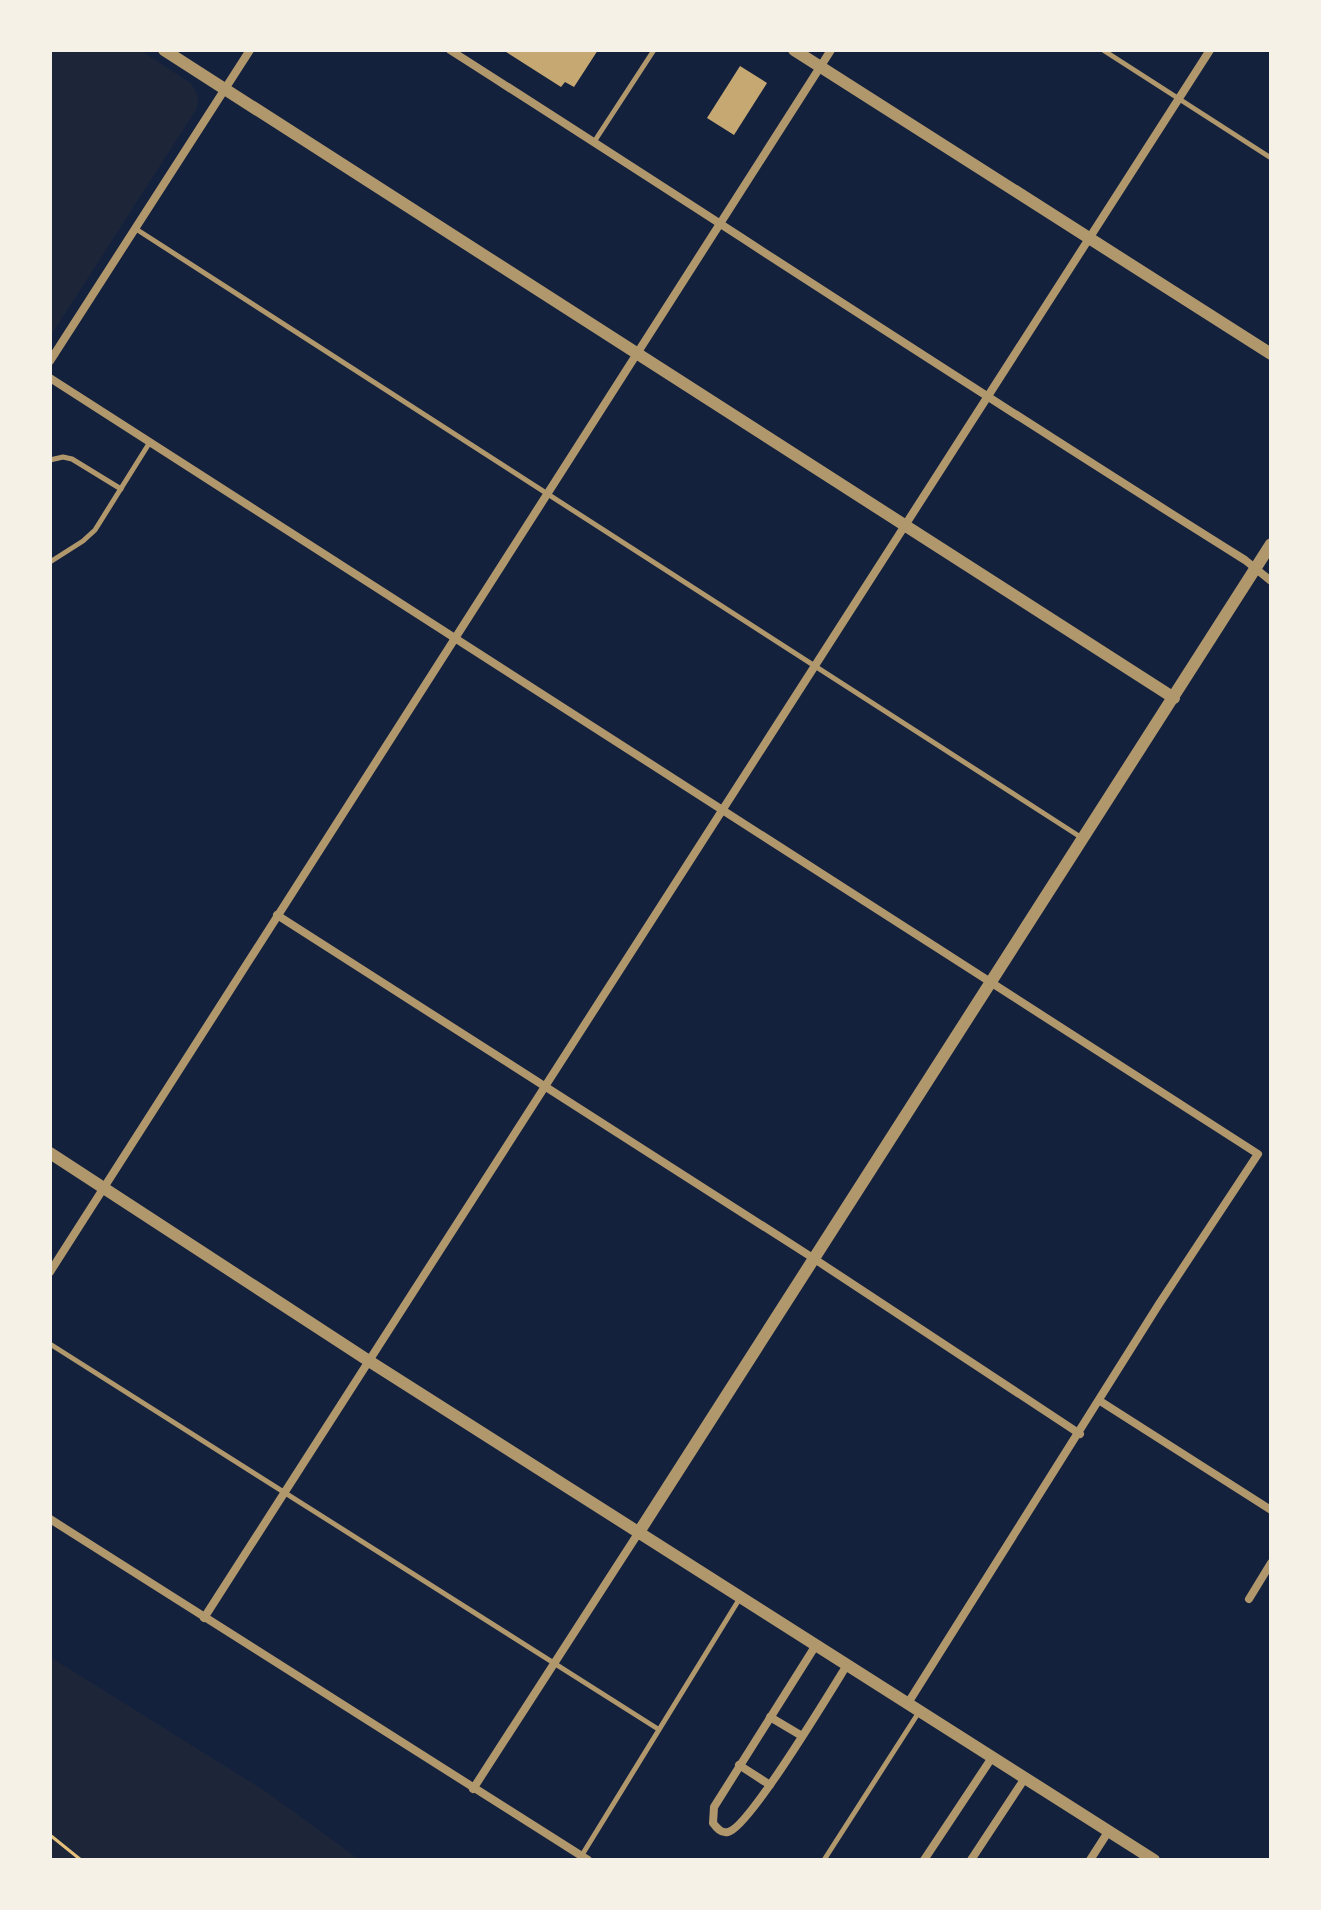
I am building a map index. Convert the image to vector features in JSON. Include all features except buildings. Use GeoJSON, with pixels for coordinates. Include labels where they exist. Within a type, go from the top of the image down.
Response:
{"type":"FeatureCollection","features":[{"type":"Feature","properties":{"kind":"street"},"geometry":{"type":"LineString","coordinates":[[164,50],[1174,698]]}},
{"type":"Feature","properties":{"kind":"street"},"geometry":{"type":"LineString","coordinates":[[50,361],[250,50]]}},
{"type":"Feature","properties":{"kind":"street"},"geometry":{"type":"LineString","coordinates":[[450,50],[1271,581]]}},
{"type":"Feature","properties":{"kind":"street"},"geometry":{"type":"LineString","coordinates":[[794,50],[1271,354]]}},
{"type":"Feature","properties":{"kind":"street"},"geometry":{"type":"LineString","coordinates":[[50,1272],[831,50]]}},
{"type":"Feature","properties":{"kind":"street"},"geometry":{"type":"LineString","coordinates":[[204,1618],[1210,50]]}},
{"type":"Feature","properties":{"kind":"street"},"geometry":{"type":"LineString","coordinates":[[50,378],[1258,1154],[1120,1368],[914,1707]]}},
{"type":"Feature","properties":{"kind":"street"},"geometry":{"type":"LineString","coordinates":[[473,1789],[1271,544]]}},
{"type":"Feature","properties":{"kind":"street"},"geometry":{"type":"LineString","coordinates":[[277,915],[813,1258],[1080,1434]]}},
{"type":"Feature","properties":{"kind":"street"},"geometry":{"type":"LineString","coordinates":[[50,1153],[369,1361],[1154,1860]]}},
{"type":"Feature","properties":{"kind":"street"},"geometry":{"type":"LineString","coordinates":[[1100,1401],[1271,1510]]}},
{"type":"Feature","properties":{"kind":"street"},"geometry":{"type":"LineString","coordinates":[[50,1519],[585,1858]]}},
{"type":"Feature","properties":{"kind":"street"},"geometry":{"type":"LineString","coordinates":[[1249,1599],[1271,1563]]}},
{"type":"Feature","properties":{"kind":"street"},"geometry":{"type":"LineString","coordinates":[[816,1645],[714,1807],[713,1823],[722,1832],[739,1825],[770,1785],[847,1665]]}},
{"type":"Feature","properties":{"kind":"street"},"geometry":{"type":"LineString","coordinates":[[770,1717],[802,1736]]}},
{"type":"Feature","properties":{"kind":"street"},"geometry":{"type":"LineString","coordinates":[[924,1860],[993,1756]]}},
{"type":"Feature","properties":{"kind":"street"},"geometry":{"type":"LineString","coordinates":[[739,1765],[770,1785]]}},
{"type":"Feature","properties":{"kind":"street"},"geometry":{"type":"LineString","coordinates":[[971,1860],[1025,1778]]}},
{"type":"Feature","properties":{"kind":"street"},"geometry":{"type":"LineString","coordinates":[[1090,1860],[1108,1832]]}},
{"type":"Feature","properties":{"kind":"lane"},"geometry":{"type":"LineString","coordinates":[[594,142],[654,50]]}},
{"type":"Feature","properties":{"kind":"lane"},"geometry":{"type":"LineString","coordinates":[[1103,50],[1271,158]]}},
{"type":"Feature","properties":{"kind":"lane"},"geometry":{"type":"LineString","coordinates":[[135,228],[1083,839]]}},
{"type":"Feature","properties":{"kind":"lane"},"geometry":{"type":"LineString","coordinates":[[50,562],[95,530],[150,442]]}},
{"type":"Feature","properties":{"kind":"lane"},"geometry":{"type":"LineString","coordinates":[[50,460],[63,457],[72,459],[121,489]]}},
{"type":"Feature","properties":{"kind":"lane"},"geometry":{"type":"LineString","coordinates":[[50,1344],[658,1729]]}},
{"type":"Feature","properties":{"kind":"lane"},"geometry":{"type":"LineString","coordinates":[[585,1858],[658,1729],[740,1598]]}},
{"type":"Feature","properties":{"kind":"lane"},"geometry":{"type":"LineString","coordinates":[[824,1860],[914,1707]]}},
{"type":"Feature","properties":{"kind":"path"},"geometry":{"type":"LineString","coordinates":[[50,1835],[81,1860]]}},
{"type":"Feature","properties":{"kind":"shaded area"},"geometry":{"type":"Polygon","coordinates":[[[50,50],[140,50],[192,84],[198,97],[197,108],[50,337],[50,50]]]}},
{"type":"Feature","properties":{"kind":"shaded area"},"geometry":{"type":"Polygon","coordinates":[[[50,1657],[265,1791],[360,1860],[50,1860],[50,1657]]]}}]}
